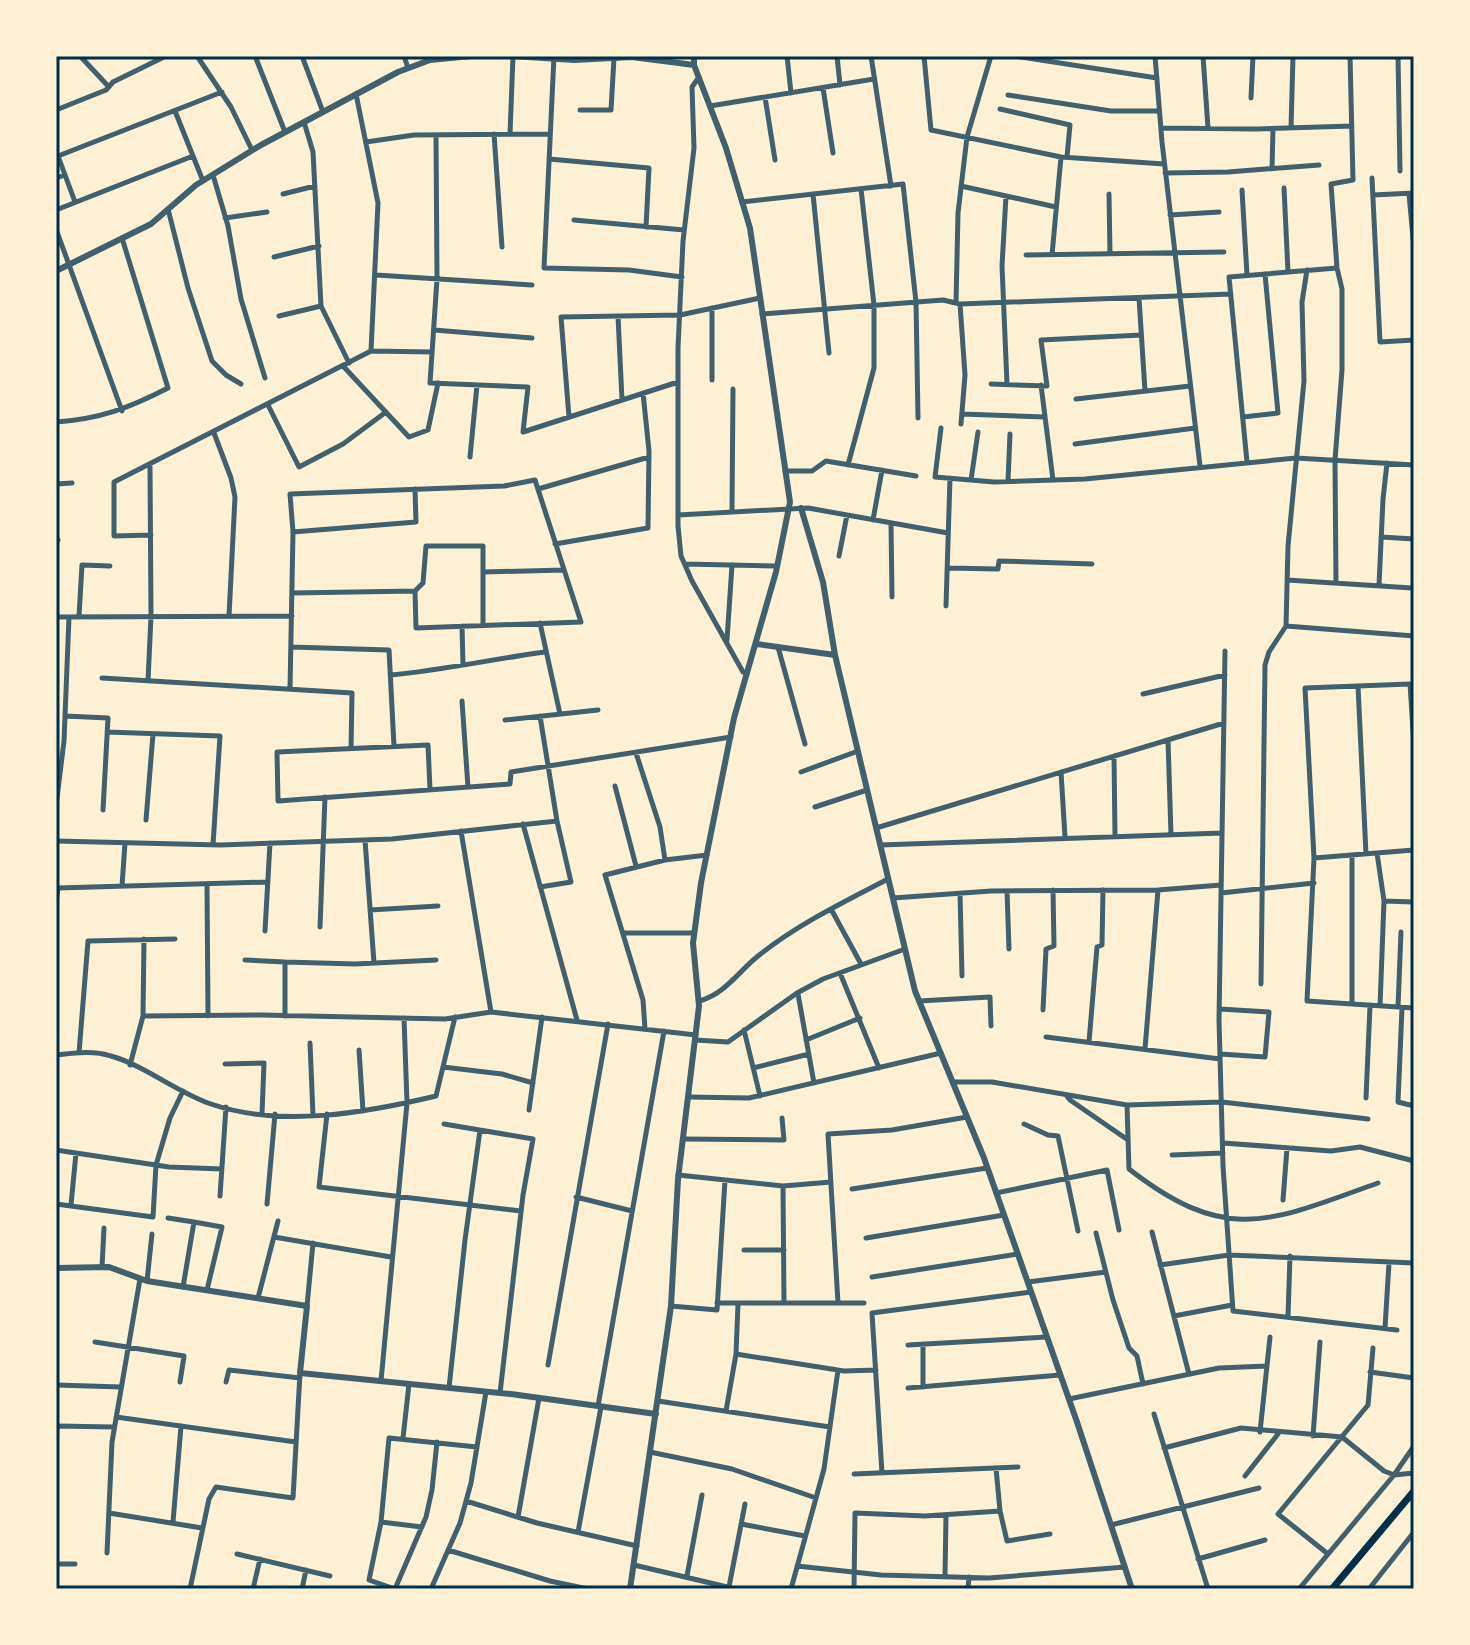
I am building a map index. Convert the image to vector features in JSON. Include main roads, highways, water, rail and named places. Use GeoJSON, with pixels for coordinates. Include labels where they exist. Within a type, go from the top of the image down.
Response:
{"type":"FeatureCollection","features":[{"type":"Feature","properties":{"kind":"main road"},"geometry":{"type":"LineString","coordinates":[[1332,1589],[1414,1491]]}}]}
